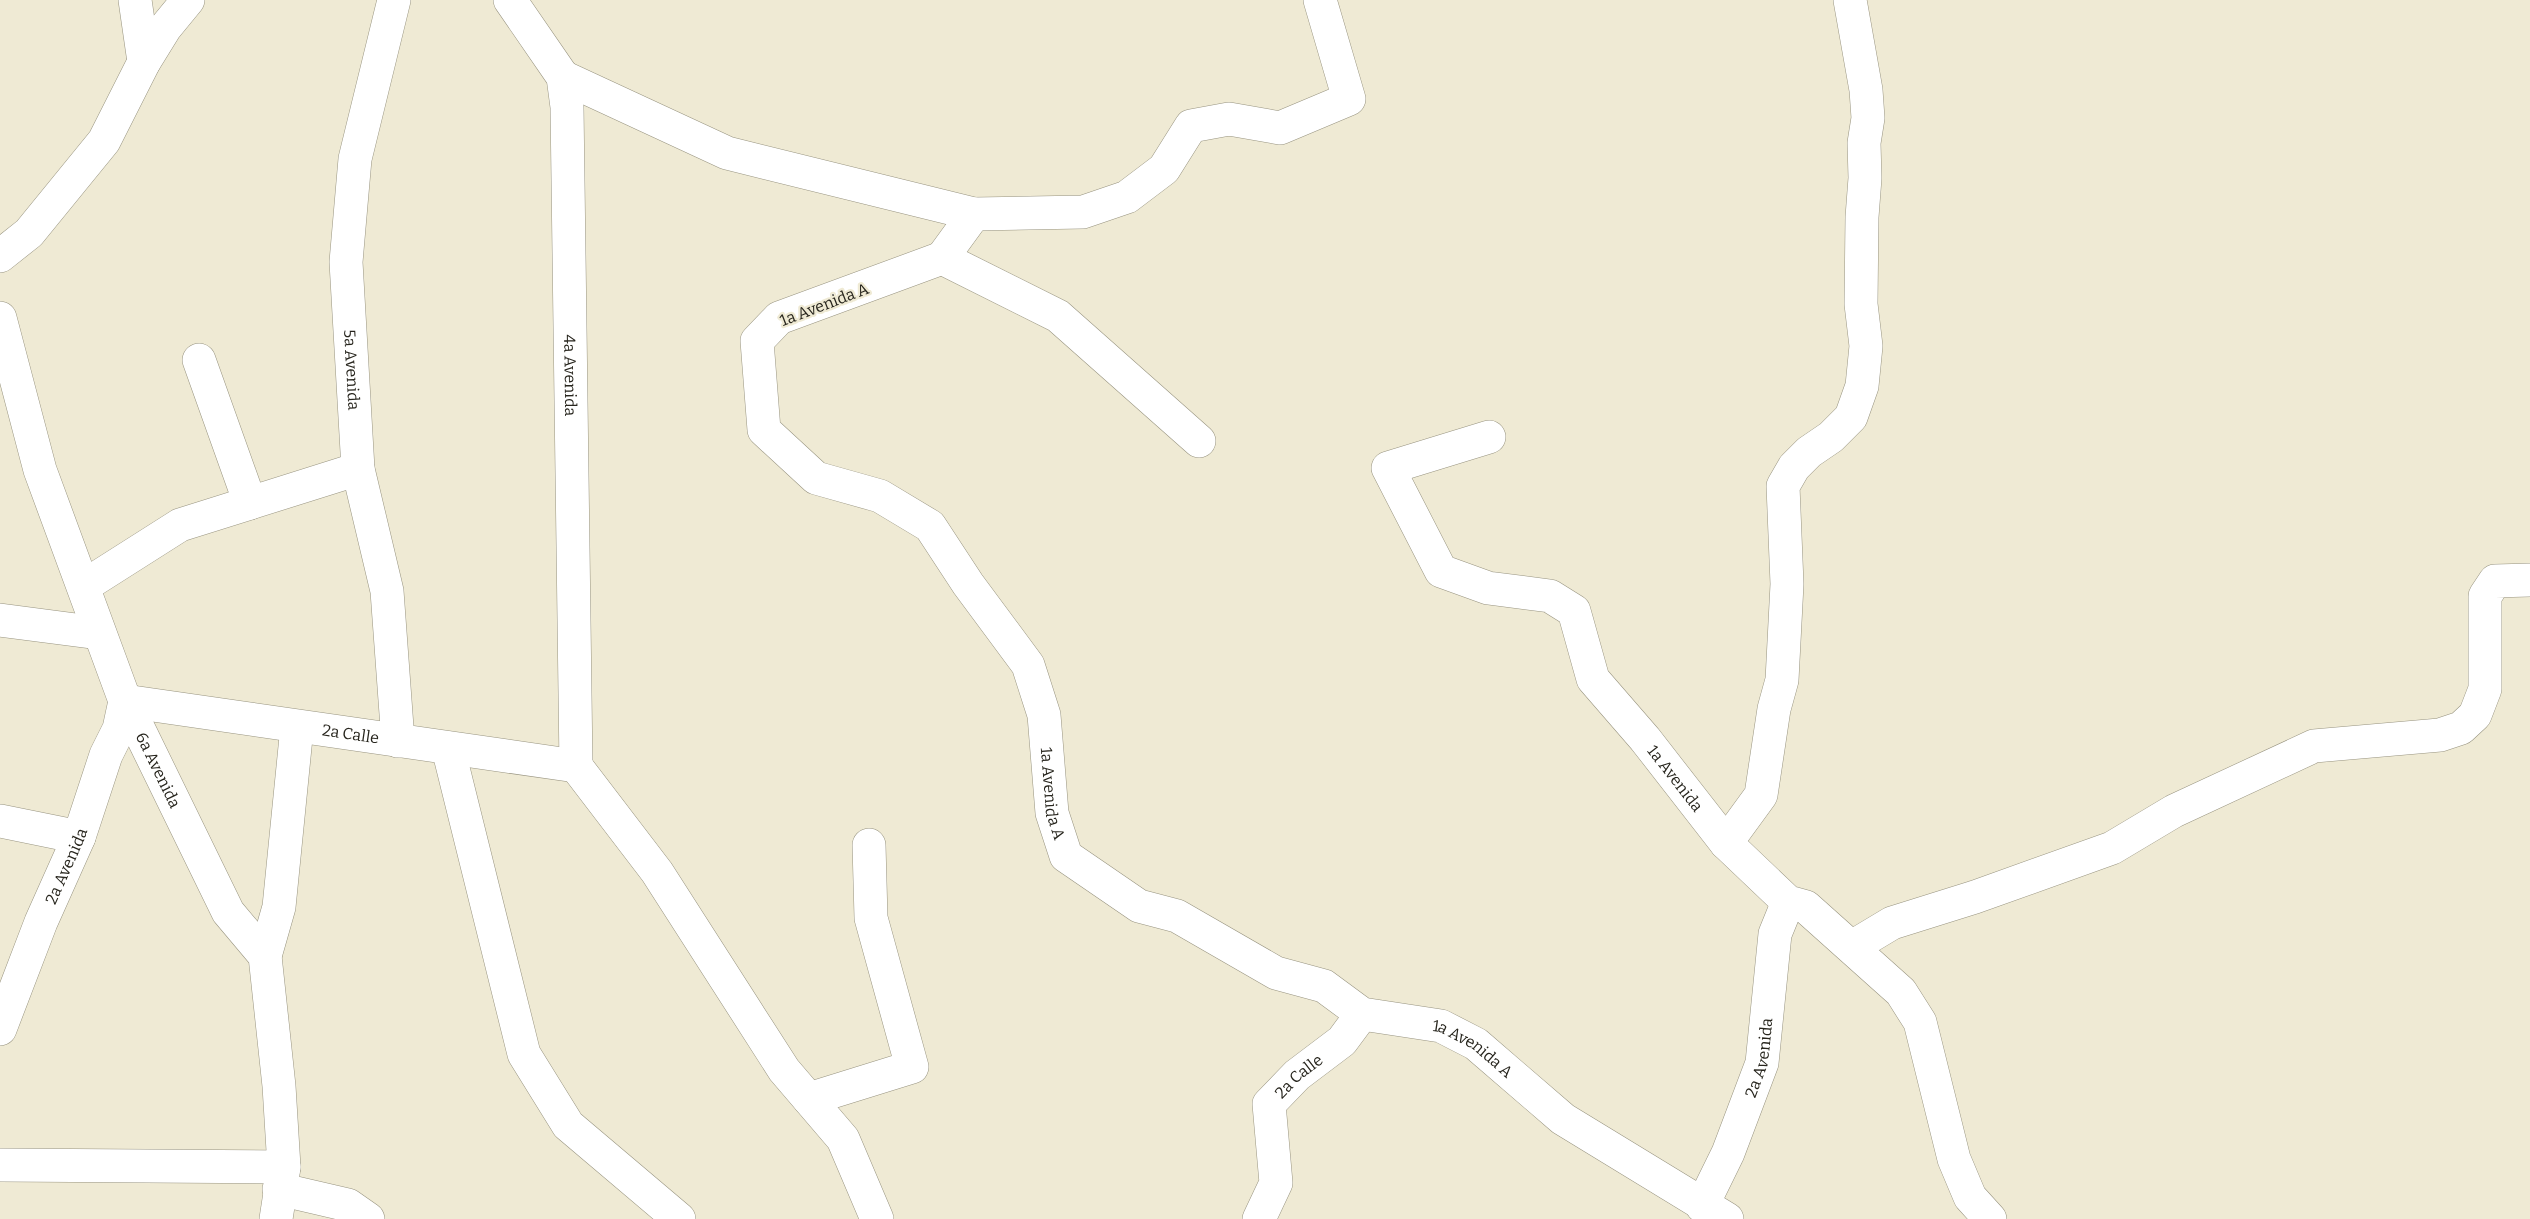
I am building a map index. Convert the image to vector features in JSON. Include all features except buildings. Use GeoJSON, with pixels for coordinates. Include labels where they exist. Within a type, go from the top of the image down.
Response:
{"type":"FeatureCollection","features":[{"type":"Feature","properties":{"kind":"street"},"geometry":{"type":"LineString","coordinates":[[135,0],[144,62]]}},
{"type":"Feature","properties":{"kind":"street"},"geometry":{"type":"LineString","coordinates":[[0,256],[29,233],[104,141],[144,62],[165,28],[188,0]]}},
{"type":"Feature","properties":{"kind":"street","name":"5a Avenida"},"geometry":{"type":"LineString","coordinates":[[394,0],[355,159],[346,262],[358,469],[387,591],[399,741]]}},
{"type":"Feature","properties":{"kind":"street","name":"4a Avenida"},"geometry":{"type":"LineString","coordinates":[[510,0],[562,77],[567,107],[576,766]]}},
{"type":"Feature","properties":{"kind":"street"},"geometry":{"type":"LineString","coordinates":[[562,77],[727,153],[974,214],[1083,212],[1127,197],[1164,169],[1191,126],[1229,119],[1280,128],[1349,99],[1320,0]]}},
{"type":"Feature","properties":{"kind":"street"},"geometry":{"type":"LineString","coordinates":[[1726,843],[1761,795],[1774,709],[1782,680],[1787,584],[1782,486],[1794,467],[1809,452],[1831,437],[1851,417],[1862,386],[1866,346],[1861,304],[1862,217],[1865,178],[1864,142],[1868,118],[1866,90],[1850,0]]}},
{"type":"Feature","properties":{"kind":"street"},"geometry":{"type":"LineString","coordinates":[[974,214],[942,258],[1058,316],[1199,441]]}},
{"type":"Feature","properties":{"kind":"street","name":"1a Avenida A"},"geometry":{"type":"LineString","coordinates":[[942,258],[779,318],[757,341],[764,430],[816,478],[880,496],[930,526],[968,584],[1028,665],[1044,715],[1052,813],[1066,855],[1139,906],[1177,916],[1275,973],[1324,986],[1362,1014],[1441,1026],[1476,1044],[1563,1119],[1714,1212]]}},
{"type":"Feature","properties":{"kind":"street","name":"6a Avenida"},"geometry":{"type":"LineString","coordinates":[[0,318],[40,470],[125,701],[228,912],[265,956]]}},
{"type":"Feature","properties":{"kind":"street"},"geometry":{"type":"LineString","coordinates":[[199,360],[250,503]]}},
{"type":"Feature","properties":{"kind":"street","name":"1a Avenida"},"geometry":{"type":"LineString","coordinates":[[1489,437],[1388,468],[1441,571],[1488,588],[1550,597],[1574,611],[1593,680],[1646,739],[1726,843],[1788,902],[1806,907],[1901,992],[1920,1022],[1954,1159],[1970,1197],[1990,1219]]}},
{"type":"Feature","properties":{"kind":"street"},"geometry":{"type":"LineString","coordinates":[[84,586],[180,525],[358,469]]}},
{"type":"Feature","properties":{"kind":"street"},"geometry":{"type":"LineString","coordinates":[[1852,947],[1893,923],[1975,897],[2112,848],[2174,811],[2314,746],[2440,735],[2461,728],[2475,715],[2485,688],[2485,596],[2495,581],[2530,580]]}},
{"type":"Feature","properties":{"kind":"street"},"geometry":{"type":"LineString","coordinates":[[0,620],[99,633]]}},
{"type":"Feature","properties":{"kind":"street","name":"2a Calle"},"geometry":{"type":"LineString","coordinates":[[125,701],[576,766]]}},
{"type":"Feature","properties":{"kind":"street","name":"2a Avenida"},"geometry":{"type":"LineString","coordinates":[[0,1029],[41,922],[79,837],[106,755],[119,729],[125,701]]}},
{"type":"Feature","properties":{"kind":"street"},"geometry":{"type":"LineString","coordinates":[[280,1191],[279,1086],[265,956],[279,907],[297,727]]}},
{"type":"Feature","properties":{"kind":"street"},"geometry":{"type":"LineString","coordinates":[[448,748],[524,1054],[568,1125],[679,1219]]}},
{"type":"Feature","properties":{"kind":"street"},"geometry":{"type":"LineString","coordinates":[[576,766],[657,872],[784,1070],[843,1140],[877,1219]]}},
{"type":"Feature","properties":{"kind":"street"},"geometry":{"type":"LineString","coordinates":[[0,821],[79,837]]}},
{"type":"Feature","properties":{"kind":"street"},"geometry":{"type":"LineString","coordinates":[[809,1099],[912,1067],[871,918],[869,845]]}},
{"type":"Feature","properties":{"kind":"street","name":"2a Avenida"},"geometry":{"type":"LineString","coordinates":[[1714,1212],[1728,1153],[1762,1063],[1775,934],[1788,902]]}},
{"type":"Feature","properties":{"kind":"street","name":"2a Calle"},"geometry":{"type":"LineString","coordinates":[[1259,1219],[1276,1183],[1269,1104],[1297,1075],[1342,1041],[1362,1014]]}},
{"type":"Feature","properties":{"kind":"street"},"geometry":{"type":"LineString","coordinates":[[0,1166],[280,1191],[348,1205],[368,1219]]}}]}
